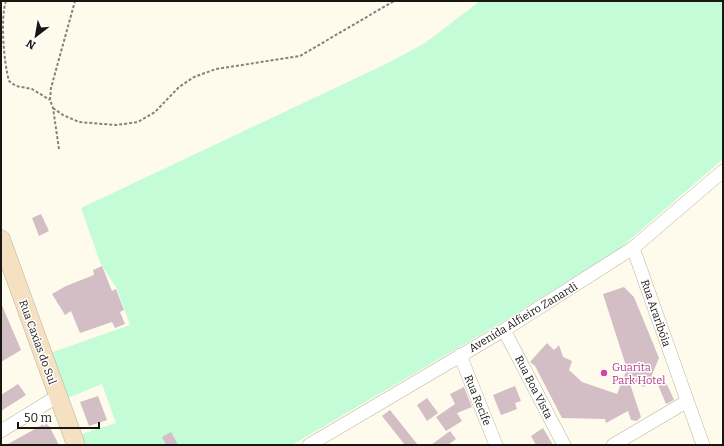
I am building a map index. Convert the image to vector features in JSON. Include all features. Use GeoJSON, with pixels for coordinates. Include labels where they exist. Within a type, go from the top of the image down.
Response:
{"type":"FeatureCollection","features":[{"type":"Feature","properties":{"kind":"street","name":"Avenida Alfieiro Zanardi"},"geometry":{"type":"LineString","coordinates":[[309,445],[504,330],[633,248],[723,171]]}},
{"type":"Feature","properties":{"kind":"street","name":"Rua Caxias do Sul"},"geometry":{"type":"LineString","coordinates":[[1,239],[54,399],[65,445]]}},
{"type":"Feature","properties":{"kind":"street","name":"Rua Araribóia"},"geometry":{"type":"LineString","coordinates":[[633,248],[686,402],[703,445]]}},
{"type":"Feature","properties":{"kind":"street","name":"Rua Caxias do Sul"},"geometry":{"type":"LineString","coordinates":[[1,267],[54,399],[76,445]]}},
{"type":"Feature","properties":{"kind":"street","name":"Rua Boa Vista"},"geometry":{"type":"LineString","coordinates":[[504,330],[564,445]]}},
{"type":"Feature","properties":{"kind":"street","name":"Rua Recife"},"geometry":{"type":"LineString","coordinates":[[460,355],[496,445]]}},
{"type":"Feature","properties":{"kind":"street"},"geometry":{"type":"LineString","coordinates":[[1,431],[54,399]]}},
{"type":"Feature","properties":{"kind":"street"},"geometry":{"type":"LineString","coordinates":[[613,445],[686,402]]}},
{"type":"Feature","properties":{"kind":"path"},"geometry":{"type":"LineString","coordinates":[[6,1],[3,42],[5,68],[9,81],[16,86],[32,89],[50,100]]}},
{"type":"Feature","properties":{"kind":"path"},"geometry":{"type":"LineString","coordinates":[[59,149],[54,108],[50,100],[51,88],[75,1]]}},
{"type":"Feature","properties":{"kind":"path"},"geometry":{"type":"LineString","coordinates":[[54,108],[63,115],[79,122],[116,125],[138,122],[155,112],[178,87],[194,76],[216,69],[300,56],[394,1]]}},
{"type":"Feature","properties":{"kind":"green space"},"geometry":{"type":"Polygon","coordinates":[[[480,1],[723,1],[723,159],[618,250],[504,321],[292,445],[86,445],[82,434],[116,423],[102,384],[68,398],[50,353],[130,325],[117,289],[100,262],[81,208],[388,63],[425,43],[480,1]]]}},
{"type":"Feature","properties":{"kind":"building"},"geometry":{"type":"Polygon","coordinates":[[[41,214],[49,231],[39,236],[32,218],[41,214]]]}},
{"type":"Feature","properties":{"kind":"building"},"geometry":{"type":"Polygon","coordinates":[[[102,266],[112,291],[116,289],[124,310],[120,312],[125,324],[115,328],[112,322],[80,333],[71,311],[65,315],[52,294],[66,286],[94,275],[93,270],[102,266]]]}},
{"type":"Feature","properties":{"kind":"building"},"geometry":{"type":"Polygon","coordinates":[[[624,287],[634,297],[659,358],[649,382],[644,387],[629,381],[641,417],[637,421],[631,420],[628,411],[606,423],[605,419],[562,418],[535,366],[530,362],[547,343],[554,350],[559,345],[563,357],[572,361],[569,370],[582,382],[617,394],[627,369],[603,294],[624,287]]]}},
{"type":"Feature","properties":{"kind":"building"},"geometry":{"type":"Polygon","coordinates":[[[1,303],[21,350],[1,362],[1,303]]]}},
{"type":"Feature","properties":{"kind":"building"},"geometry":{"type":"Polygon","coordinates":[[[666,382],[674,400],[666,404],[658,385],[666,382]]]}},
{"type":"Feature","properties":{"kind":"building"},"geometry":{"type":"Polygon","coordinates":[[[18,384],[26,395],[1,411],[1,395],[18,384]]]}},
{"type":"Feature","properties":{"kind":"building"},"geometry":{"type":"Polygon","coordinates":[[[515,386],[521,401],[515,403],[517,409],[501,415],[493,395],[515,386]]]}},
{"type":"Feature","properties":{"kind":"building"},"geometry":{"type":"Polygon","coordinates":[[[464,387],[472,407],[457,413],[462,421],[446,431],[436,417],[455,404],[450,394],[464,387]]]}},
{"type":"Feature","properties":{"kind":"building"},"geometry":{"type":"Polygon","coordinates":[[[98,396],[107,420],[89,426],[80,402],[98,396]]]}},
{"type":"Feature","properties":{"kind":"building"},"geometry":{"type":"Polygon","coordinates":[[[427,398],[438,413],[427,421],[417,405],[427,398]]]}},
{"type":"Feature","properties":{"kind":"building"},"geometry":{"type":"Polygon","coordinates":[[[390,410],[418,445],[405,445],[382,416],[390,410]]]}},
{"type":"Feature","properties":{"kind":"building"},"geometry":{"type":"Polygon","coordinates":[[[47,422],[59,445],[6,445],[35,429],[47,422]]]}},
{"type":"Feature","properties":{"kind":"building"},"geometry":{"type":"Polygon","coordinates":[[[543,428],[553,445],[536,445],[531,436],[543,428]]]}},
{"type":"Feature","properties":{"kind":"building"},"geometry":{"type":"Polygon","coordinates":[[[450,431],[456,439],[448,445],[431,445],[450,431]]]}},
{"type":"Feature","properties":{"kind":"building"},"geometry":{"type":"Polygon","coordinates":[[[171,432],[178,445],[166,445],[162,437],[171,432]]]}},
{"type":"Feature","properties":{"kind":"place","name":"Guarita Park Hotel"},"geometry":{"type":"Point","coordinates":[604,373]}}]}
